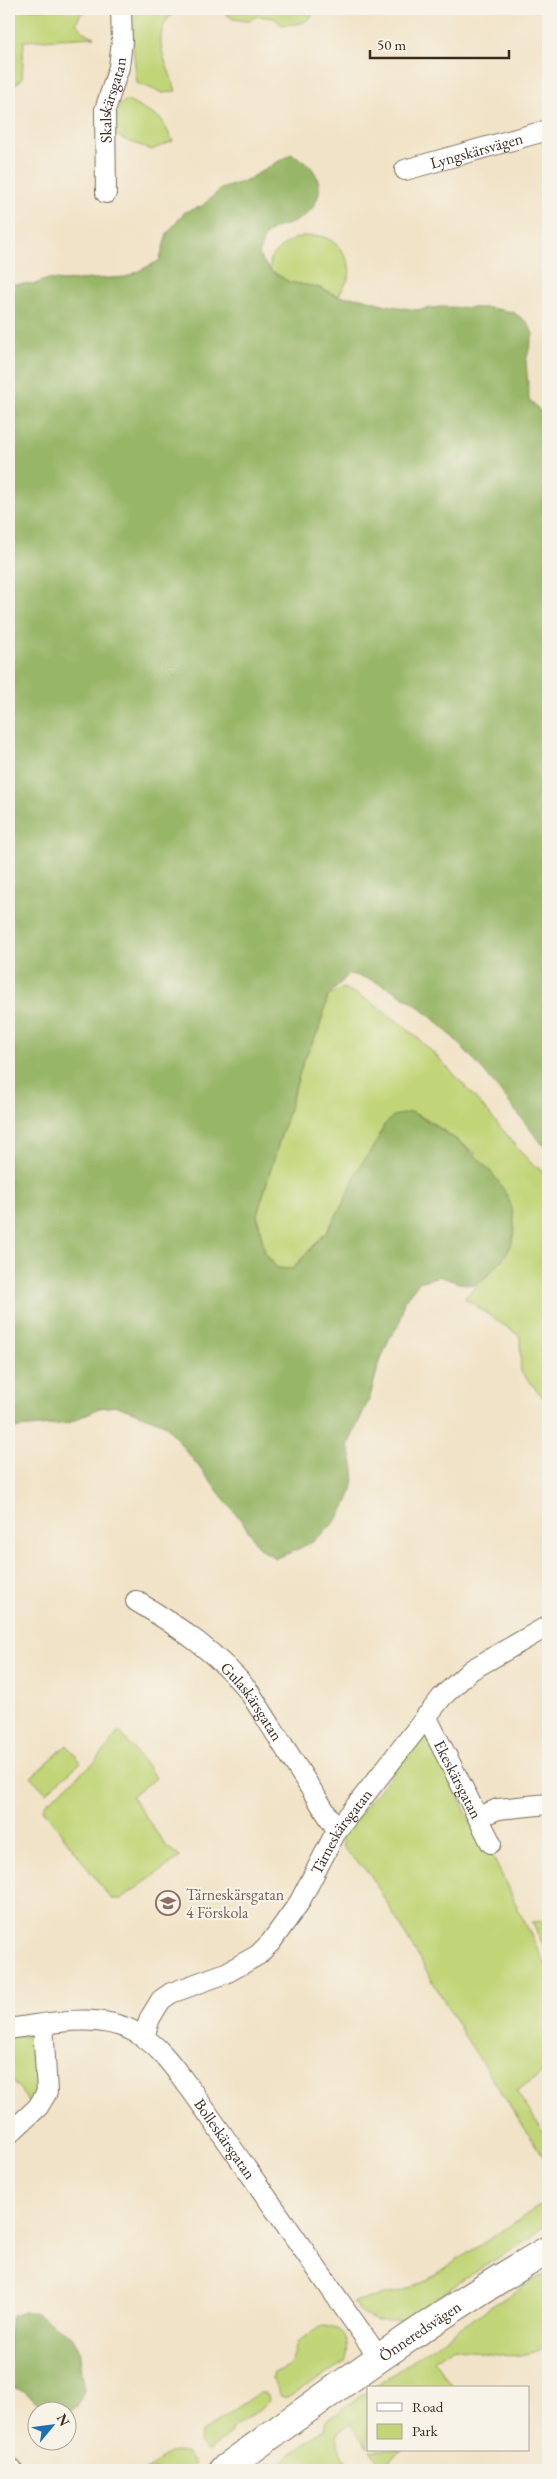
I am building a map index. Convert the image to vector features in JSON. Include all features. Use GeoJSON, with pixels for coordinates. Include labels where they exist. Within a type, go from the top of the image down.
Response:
{"type":"FeatureCollection","features":[{"type":"Feature","properties":{"kind":"street","name":"Skalskärsgatan"},"geometry":{"type":"LineString","coordinates":[[106,193],[106,110],[119,67],[122,41],[121,9]]}},
{"type":"Feature","properties":{"kind":"street","name":"Lyngskärsvägen"},"geometry":{"type":"LineString","coordinates":[[405,170],[548,130]]}},
{"type":"Feature","properties":{"kind":"street","name":"Gulaskärsgatan"},"geometry":{"type":"LineString","coordinates":[[136,1601],[186,1633],[219,1658],[235,1674],[250,1693],[337,1830]]}},
{"type":"Feature","properties":{"kind":"street","name":"Tärneskärsgatan"},"geometry":{"type":"LineString","coordinates":[[144,2037],[150,2018],[160,2000],[171,1993],[226,1973],[250,1960],[268,1946],[299,1903],[337,1830],[442,1697],[471,1670],[548,1626]]}},
{"type":"Feature","properties":{"kind":"street","name":"Ekeskärsgatan"},"geometry":{"type":"LineString","coordinates":[[426,1716],[492,1843]]}},
{"type":"Feature","properties":{"kind":"street"},"geometry":{"type":"LineString","coordinates":[[479,1817],[498,1809],[548,1804]]}},
{"type":"Feature","properties":{"kind":"street","name":"Bolleskärsgatan"},"geometry":{"type":"LineString","coordinates":[[9,2028],[95,2021],[126,2028],[144,2037],[168,2060],[192,2091],[380,2359]]}},
{"type":"Feature","properties":{"kind":"street"},"geometry":{"type":"LineString","coordinates":[[9,2134],[38,2107],[47,2092],[43,2024]]}},
{"type":"Feature","properties":{"kind":"street","name":"Önneredsvägen"},"geometry":{"type":"LineString","coordinates":[[223,2470],[469,2297],[548,2250]]}},
{"type":"Feature","properties":{"kind":"green space"},"geometry":{"type":"Polygon","coordinates":[[[9,9],[88,9],[80,15],[76,23],[83,32],[95,37],[24,41],[22,79],[9,90],[9,9]]]}},
{"type":"Feature","properties":{"kind":"green space"},"geometry":{"type":"Polygon","coordinates":[[[129,9],[178,9],[168,18],[161,38],[164,59],[176,91],[163,93],[137,83],[129,9]]]}},
{"type":"Feature","properties":{"kind":"green space"},"geometry":{"type":"Polygon","coordinates":[[[219,9],[316,9],[302,23],[282,25],[274,18],[258,16],[247,21],[233,19],[219,9]]]}},
{"type":"Feature","properties":{"kind":"green space"},"geometry":{"type":"Polygon","coordinates":[[[126,100],[161,119],[173,141],[151,150],[115,134],[117,111],[126,100]]]}},
{"type":"Feature","properties":{"kind":"green space"},"geometry":{"type":"Polygon","coordinates":[[[291,154],[303,160],[312,168],[317,177],[318,197],[305,215],[291,223],[274,228],[264,238],[259,256],[270,270],[289,282],[317,287],[338,296],[361,298],[386,305],[416,310],[440,307],[489,308],[513,312],[528,323],[533,334],[526,361],[529,399],[543,414],[548,424],[548,476],[543,493],[543,513],[548,527],[548,1151],[461,1045],[435,1020],[408,999],[379,983],[349,974],[328,996],[319,1029],[303,1062],[257,1215],[265,1253],[277,1268],[293,1269],[328,1230],[346,1198],[357,1171],[377,1141],[384,1125],[393,1116],[411,1112],[448,1134],[485,1165],[499,1183],[510,1203],[514,1224],[511,1245],[505,1256],[496,1267],[475,1285],[459,1283],[439,1276],[419,1282],[404,1301],[400,1323],[389,1339],[378,1367],[370,1397],[348,1445],[354,1479],[351,1494],[345,1508],[337,1520],[315,1539],[302,1547],[275,1558],[259,1548],[244,1524],[165,1424],[117,1406],[99,1408],[69,1423],[9,1429],[9,284],[35,284],[48,279],[62,281],[126,277],[159,261],[167,234],[185,212],[202,206],[221,189],[247,180],[291,154]]]}},
{"type":"Feature","properties":{"kind":"green space"},"geometry":{"type":"Polygon","coordinates":[[[303,236],[318,236],[328,239],[334,242],[343,252],[350,270],[346,284],[338,296],[317,287],[289,282],[270,270],[270,258],[285,244],[303,236]]]}},
{"type":"Feature","properties":{"kind":"green space"},"geometry":{"type":"Polygon","coordinates":[[[343,988],[370,1002],[421,1041],[468,1090],[531,1163],[548,1175],[548,1403],[521,1372],[520,1336],[464,1298],[495,1268],[475,1153],[430,1121],[411,1112],[384,1125],[377,1141],[357,1171],[346,1198],[328,1230],[292,1269],[277,1268],[265,1253],[257,1215],[303,1062],[319,1029],[328,996],[343,988]]]}},
{"type":"Feature","properties":{"kind":"green space"},"geometry":{"type":"Polygon","coordinates":[[[119,1731],[156,1778],[131,1796],[166,1846],[180,1857],[121,1899],[111,1899],[43,1809],[45,1804],[97,1760],[119,1731]]]}},
{"type":"Feature","properties":{"kind":"green space"},"geometry":{"type":"Polygon","coordinates":[[[424,1736],[430,1739],[480,1841],[492,1855],[548,1970],[548,2069],[516,2091],[548,2139],[548,2164],[464,2035],[370,1874],[343,1848],[341,1835],[424,1736]]]}},
{"type":"Feature","properties":{"kind":"green space"},"geometry":{"type":"Polygon","coordinates":[[[67,1745],[81,1762],[46,1793],[31,1777],[67,1745]]]}},
{"type":"Feature","properties":{"kind":"green space"},"geometry":{"type":"Polygon","coordinates":[[[548,1921],[548,1955],[532,1922],[548,1921]]]}},
{"type":"Feature","properties":{"kind":"green space"},"geometry":{"type":"Polygon","coordinates":[[[9,2036],[28,2036],[38,2052],[41,2085],[32,2105],[9,2075],[9,2036]]]}},
{"type":"Feature","properties":{"kind":"green space"},"geometry":{"type":"Polygon","coordinates":[[[543,2206],[545,2220],[541,2229],[532,2237],[473,2273],[403,2321],[376,2321],[364,2315],[352,2302],[402,2291],[424,2282],[538,2207],[543,2206]]]}},
{"type":"Feature","properties":{"kind":"green space"},"geometry":{"type":"Polygon","coordinates":[[[548,2275],[548,2345],[536,2351],[514,2356],[454,2347],[434,2361],[453,2386],[376,2386],[492,2306],[539,2277],[548,2275]]]}},
{"type":"Feature","properties":{"kind":"green space"},"geometry":{"type":"Polygon","coordinates":[[[24,2312],[35,2312],[73,2338],[79,2348],[84,2388],[82,2398],[78,2404],[78,2402],[37,2402],[24,2391],[9,2386],[9,2327],[12,2316],[24,2312]]]}},
{"type":"Feature","properties":{"kind":"green space"},"geometry":{"type":"Polygon","coordinates":[[[323,2325],[330,2326],[341,2332],[347,2342],[345,2362],[287,2398],[281,2396],[273,2380],[275,2373],[286,2368],[292,2362],[297,2342],[323,2325]]]}},
{"type":"Feature","properties":{"kind":"green space"},"geometry":{"type":"Polygon","coordinates":[[[367,2392],[367,2447],[350,2424],[338,2433],[340,2454],[353,2470],[256,2470],[270,2462],[281,2466],[289,2455],[326,2428],[325,2421],[367,2392]]]}},
{"type":"Feature","properties":{"kind":"green space"},"geometry":{"type":"Polygon","coordinates":[[[259,2393],[265,2393],[269,2398],[268,2403],[231,2429],[231,2433],[208,2452],[200,2443],[201,2433],[259,2393]]]}},
{"type":"Feature","properties":{"kind":"green space"},"geometry":{"type":"Polygon","coordinates":[[[179,2451],[186,2453],[195,2464],[188,2470],[146,2470],[171,2453],[179,2451]]]}},
{"type":"Feature","properties":{"kind":"green space"},"geometry":{"type":"Polygon","coordinates":[[[372,2452],[400,2452],[382,2466],[372,2452]]]}},
{"type":"Feature","properties":{"kind":"place","name":"Tärneskärsgatan 4 Förskola"},"geometry":{"type":"Point","coordinates":[168,1903]}}]}
